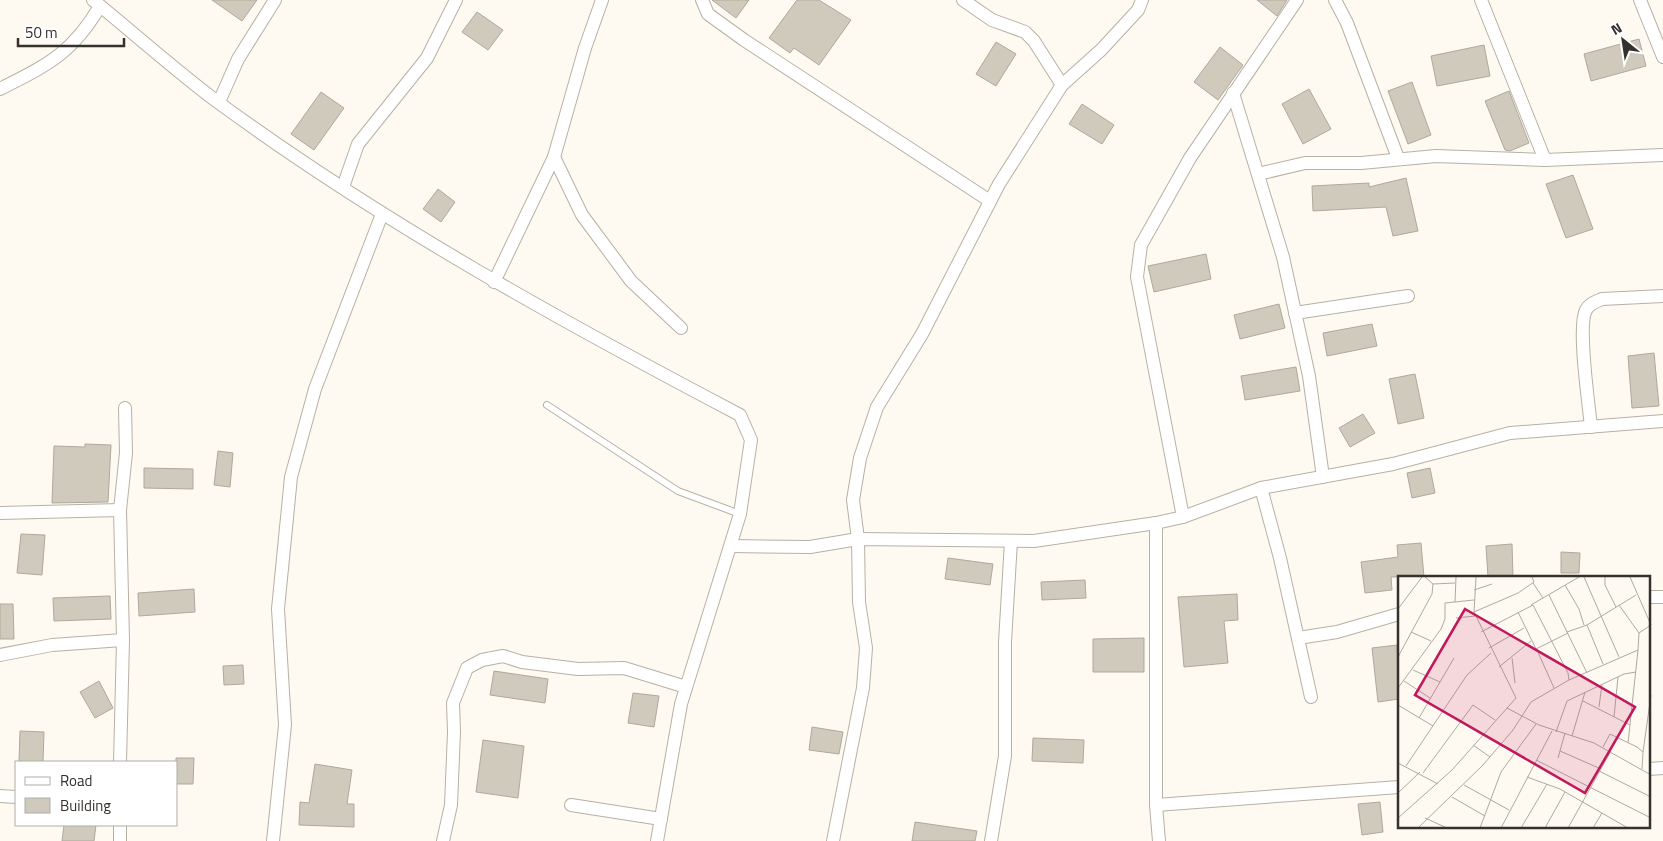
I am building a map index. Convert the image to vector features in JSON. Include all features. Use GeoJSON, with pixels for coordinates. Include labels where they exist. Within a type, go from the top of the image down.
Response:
{"type":"FeatureCollection","features":[{"type":"Feature","properties":{"kind":"street"},"geometry":{"type":"LineString","coordinates":[[219,102],[238,59],[275,0]]}},
{"type":"Feature","properties":{"kind":"street"},"geometry":{"type":"LineString","coordinates":[[343,187],[358,144],[427,58],[456,0]]}},
{"type":"Feature","properties":{"kind":"street"},"geometry":{"type":"LineString","coordinates":[[494,282],[554,157],[585,48],[602,0]]}},
{"type":"Feature","properties":{"kind":"street"},"geometry":{"type":"LineString","coordinates":[[702,0],[708,14],[744,40],[990,201]]}},
{"type":"Feature","properties":{"kind":"street"},"geometry":{"type":"LineString","coordinates":[[963,0],[992,20],[1025,32],[1034,41],[1062,85]]}},
{"type":"Feature","properties":{"kind":"street"},"geometry":{"type":"LineString","coordinates":[[833,841],[863,688],[866,648],[859,602],[858,539],[853,500],[860,458],[877,406],[922,334],[990,201],[1062,85],[1101,50],[1138,10],[1142,0]]}},
{"type":"Feature","properties":{"kind":"street"},"geometry":{"type":"LineString","coordinates":[[1184,516],[1136,277],[1141,245],[1190,158],[1297,0]]}},
{"type":"Feature","properties":{"kind":"street"},"geometry":{"type":"LineString","coordinates":[[1336,0],[1347,23],[1398,158]]}},
{"type":"Feature","properties":{"kind":"street"},"geometry":{"type":"LineString","coordinates":[[1481,0],[1545,160]]}},
{"type":"Feature","properties":{"kind":"street"},"geometry":{"type":"LineString","coordinates":[[1640,0],[1663,57]]}},
{"type":"Feature","properties":{"kind":"street"},"geometry":{"type":"LineString","coordinates":[[0,89],[50,64],[71,46],[87,28],[96,3],[219,102],[382,214],[494,282],[587,334],[740,415],[751,440],[740,514],[686,687],[657,841]]}},
{"type":"Feature","properties":{"kind":"street"},"geometry":{"type":"LineString","coordinates":[[1233,94],[1283,257],[1309,376],[1323,477]]}},
{"type":"Feature","properties":{"kind":"street"},"geometry":{"type":"LineString","coordinates":[[1258,174],[1305,163],[1361,163],[1398,158],[1436,156],[1545,160],[1663,155]]}},
{"type":"Feature","properties":{"kind":"street"},"geometry":{"type":"LineString","coordinates":[[554,157],[582,215],[626,274],[681,328]]}},
{"type":"Feature","properties":{"kind":"street"},"geometry":{"type":"LineString","coordinates":[[272,841],[285,726],[278,609],[291,477],[315,389],[382,214]]}},
{"type":"Feature","properties":{"kind":"street"},"geometry":{"type":"LineString","coordinates":[[1295,312],[1408,296]]}},
{"type":"Feature","properties":{"kind":"street"},"geometry":{"type":"LineString","coordinates":[[1591,427],[1582,330],[1585,311],[1593,303],[1602,299],[1663,296]]}},
{"type":"Feature","properties":{"kind":"street"},"geometry":{"type":"LineString","coordinates":[[120,761],[123,640],[120,510],[126,453],[125,408]]}},
{"type":"Feature","properties":{"kind":"street"},"geometry":{"type":"LineString","coordinates":[[730,546],[810,547],[858,539],[1034,541],[1156,523],[1184,516],[1261,488],[1392,464],[1510,433],[1663,421]]}},
{"type":"Feature","properties":{"kind":"street"},"geometry":{"type":"LineString","coordinates":[[1261,488],[1311,697]]}},
{"type":"Feature","properties":{"kind":"street"},"geometry":{"type":"LineString","coordinates":[[0,513],[120,510]]}},
{"type":"Feature","properties":{"kind":"street"},"geometry":{"type":"LineString","coordinates":[[1156,523],[1156,805],[1159,841]]}},
{"type":"Feature","properties":{"kind":"street"},"geometry":{"type":"LineString","coordinates":[[991,841],[1005,756],[1005,642],[1011,541]]}},
{"type":"Feature","properties":{"kind":"street"},"geometry":{"type":"LineString","coordinates":[[1650,597],[1663,597]]}},
{"type":"Feature","properties":{"kind":"street"},"geometry":{"type":"LineString","coordinates":[[1298,638],[1337,632],[1398,614]]}},
{"type":"Feature","properties":{"kind":"street"},"geometry":{"type":"LineString","coordinates":[[0,656],[52,645],[123,640]]}},
{"type":"Feature","properties":{"kind":"street"},"geometry":{"type":"LineString","coordinates":[[443,841],[451,805],[454,732],[453,703],[467,668],[482,660],[503,656],[522,662],[578,669],[624,668],[686,687]]}},
{"type":"Feature","properties":{"kind":"street"},"geometry":{"type":"LineString","coordinates":[[1650,769],[1663,768]]}},
{"type":"Feature","properties":{"kind":"street"},"geometry":{"type":"LineString","coordinates":[[1156,805],[1398,787]]}},
{"type":"Feature","properties":{"kind":"street"},"geometry":{"type":"LineString","coordinates":[[0,796],[15,797]]}},
{"type":"Feature","properties":{"kind":"street"},"geometry":{"type":"LineString","coordinates":[[571,805],[661,819]]}},
{"type":"Feature","properties":{"kind":"street"},"geometry":{"type":"LineString","coordinates":[[120,826],[120,841]]}},
{"type":"Feature","properties":{"kind":"lane"},"geometry":{"type":"LineString","coordinates":[[547,405],[678,490],[740,514]]}},
{"type":"Feature","properties":{"kind":"building"},"geometry":{"type":"Polygon","coordinates":[[[212,0],[257,0],[242,21],[212,0]]]}},
{"type":"Feature","properties":{"kind":"building"},"geometry":{"type":"Polygon","coordinates":[[[712,0],[749,0],[736,18],[712,0]]]}},
{"type":"Feature","properties":{"kind":"building"},"geometry":{"type":"Polygon","coordinates":[[[797,0],[819,0],[851,20],[819,65],[794,48],[790,53],[769,38],[797,0]]]}},
{"type":"Feature","properties":{"kind":"building"},"geometry":{"type":"Polygon","coordinates":[[[1257,0],[1287,0],[1277,16],[1257,0]]]}},
{"type":"Feature","properties":{"kind":"building"},"geometry":{"type":"Polygon","coordinates":[[[477,12],[503,30],[488,50],[462,32],[477,12]]]}},
{"type":"Feature","properties":{"kind":"building"},"geometry":{"type":"Polygon","coordinates":[[[1639,39],[1646,66],[1591,81],[1584,54],[1639,39]]]}},
{"type":"Feature","properties":{"kind":"building"},"geometry":{"type":"Polygon","coordinates":[[[996,42],[1016,54],[996,86],[976,74],[996,42]]]}},
{"type":"Feature","properties":{"kind":"building"},"geometry":{"type":"Polygon","coordinates":[[[1484,45],[1490,76],[1437,86],[1431,56],[1484,45]]]}},
{"type":"Feature","properties":{"kind":"building"},"geometry":{"type":"Polygon","coordinates":[[[1220,47],[1243,65],[1218,100],[1194,82],[1220,47]]]}},
{"type":"Feature","properties":{"kind":"building"},"geometry":{"type":"Polygon","coordinates":[[[1412,82],[1431,135],[1408,144],[1388,91],[1412,82]]]}},
{"type":"Feature","properties":{"kind":"building"},"geometry":{"type":"Polygon","coordinates":[[[1309,89],[1331,129],[1303,144],[1282,104],[1309,89]]]}},
{"type":"Feature","properties":{"kind":"building"},"geometry":{"type":"Polygon","coordinates":[[[1509,91],[1529,143],[1510,151],[1505,150],[1485,101],[1509,91]]]}},
{"type":"Feature","properties":{"kind":"building"},"geometry":{"type":"Polygon","coordinates":[[[321,92],[344,108],[314,150],[291,134],[321,92]]]}},
{"type":"Feature","properties":{"kind":"building"},"geometry":{"type":"Polygon","coordinates":[[[1082,104],[1114,125],[1102,144],[1069,124],[1082,104]]]}},
{"type":"Feature","properties":{"kind":"building"},"geometry":{"type":"Polygon","coordinates":[[[1573,175],[1593,229],[1566,238],[1546,184],[1573,175]]]}},
{"type":"Feature","properties":{"kind":"building"},"geometry":{"type":"Polygon","coordinates":[[[1406,178],[1418,231],[1393,236],[1386,207],[1313,211],[1312,186],[1369,183],[1369,187],[1406,178]]]}},
{"type":"Feature","properties":{"kind":"building"},"geometry":{"type":"Polygon","coordinates":[[[438,189],[455,202],[441,222],[423,209],[438,189]]]}},
{"type":"Feature","properties":{"kind":"building"},"geometry":{"type":"Polygon","coordinates":[[[1206,254],[1211,279],[1154,292],[1148,266],[1206,254]]]}},
{"type":"Feature","properties":{"kind":"building"},"geometry":{"type":"Polygon","coordinates":[[[1279,304],[1285,328],[1240,339],[1234,315],[1279,304]]]}},
{"type":"Feature","properties":{"kind":"building"},"geometry":{"type":"Polygon","coordinates":[[[1372,324],[1377,346],[1327,356],[1323,333],[1372,324]]]}},
{"type":"Feature","properties":{"kind":"building"},"geometry":{"type":"Polygon","coordinates":[[[1654,353],[1659,406],[1632,408],[1628,356],[1654,353]]]}},
{"type":"Feature","properties":{"kind":"building"},"geometry":{"type":"Polygon","coordinates":[[[1296,367],[1300,391],[1245,400],[1241,376],[1296,367]]]}},
{"type":"Feature","properties":{"kind":"building"},"geometry":{"type":"Polygon","coordinates":[[[1415,374],[1424,418],[1398,424],[1389,379],[1415,374]]]}},
{"type":"Feature","properties":{"kind":"building"},"geometry":{"type":"Polygon","coordinates":[[[1363,414],[1375,433],[1350,447],[1339,428],[1363,414]]]}},
{"type":"Feature","properties":{"kind":"building"},"geometry":{"type":"Polygon","coordinates":[[[85,444],[111,445],[108,502],[52,503],[54,446],[85,447],[85,444]]]}},
{"type":"Feature","properties":{"kind":"building"},"geometry":{"type":"Polygon","coordinates":[[[218,451],[233,453],[230,487],[214,485],[218,451]]]}},
{"type":"Feature","properties":{"kind":"building"},"geometry":{"type":"Polygon","coordinates":[[[144,468],[193,469],[193,489],[144,488],[144,468]]]}},
{"type":"Feature","properties":{"kind":"building"},"geometry":{"type":"Polygon","coordinates":[[[1430,468],[1435,493],[1412,498],[1407,473],[1430,468]]]}},
{"type":"Feature","properties":{"kind":"building"},"geometry":{"type":"Polygon","coordinates":[[[21,534],[45,535],[42,575],[17,573],[21,534]]]}},
{"type":"Feature","properties":{"kind":"building"},"geometry":{"type":"Polygon","coordinates":[[[1421,543],[1424,576],[1391,577],[1392,590],[1365,593],[1361,562],[1398,557],[1397,545],[1421,543]]]}},
{"type":"Feature","properties":{"kind":"building"},"geometry":{"type":"Polygon","coordinates":[[[1512,544],[1513,576],[1488,576],[1486,546],[1512,544]]]}},
{"type":"Feature","properties":{"kind":"building"},"geometry":{"type":"Polygon","coordinates":[[[1561,552],[1580,553],[1579,573],[1561,573],[1561,552]]]}},
{"type":"Feature","properties":{"kind":"building"},"geometry":{"type":"Polygon","coordinates":[[[948,558],[993,564],[990,585],[945,579],[948,558]]]}},
{"type":"Feature","properties":{"kind":"building"},"geometry":{"type":"Polygon","coordinates":[[[1085,580],[1086,598],[1042,600],[1041,582],[1085,580]]]}},
{"type":"Feature","properties":{"kind":"building"},"geometry":{"type":"Polygon","coordinates":[[[194,589],[195,612],[139,616],[138,593],[194,589]]]}},
{"type":"Feature","properties":{"kind":"building"},"geometry":{"type":"Polygon","coordinates":[[[1237,594],[1238,620],[1224,621],[1228,663],[1184,667],[1178,597],[1237,594]]]}},
{"type":"Feature","properties":{"kind":"building"},"geometry":{"type":"Polygon","coordinates":[[[110,596],[111,619],[54,621],[53,598],[110,596]]]}},
{"type":"Feature","properties":{"kind":"building"},"geometry":{"type":"Polygon","coordinates":[[[0,604],[13,604],[14,639],[0,639],[0,604]]]}},
{"type":"Feature","properties":{"kind":"building"},"geometry":{"type":"Polygon","coordinates":[[[1144,638],[1144,672],[1093,672],[1093,639],[1144,638]]]}},
{"type":"Feature","properties":{"kind":"building"},"geometry":{"type":"Polygon","coordinates":[[[1397,645],[1398,699],[1378,702],[1372,648],[1397,645]]]}},
{"type":"Feature","properties":{"kind":"building"},"geometry":{"type":"Polygon","coordinates":[[[243,665],[244,684],[224,685],[223,666],[243,665]]]}},
{"type":"Feature","properties":{"kind":"building"},"geometry":{"type":"Polygon","coordinates":[[[494,671],[548,679],[545,703],[490,695],[494,671]]]}},
{"type":"Feature","properties":{"kind":"building"},"geometry":{"type":"Polygon","coordinates":[[[99,681],[113,708],[95,718],[80,692],[99,681]]]}},
{"type":"Feature","properties":{"kind":"building"},"geometry":{"type":"Polygon","coordinates":[[[633,693],[659,696],[654,727],[628,723],[633,693]]]}},
{"type":"Feature","properties":{"kind":"building"},"geometry":{"type":"Polygon","coordinates":[[[812,727],[843,732],[839,754],[809,750],[812,727]]]}},
{"type":"Feature","properties":{"kind":"building"},"geometry":{"type":"Polygon","coordinates":[[[20,731],[44,732],[43,761],[19,761],[20,731]]]}},
{"type":"Feature","properties":{"kind":"building"},"geometry":{"type":"Polygon","coordinates":[[[1033,738],[1084,740],[1083,763],[1032,761],[1033,738]]]}},
{"type":"Feature","properties":{"kind":"building"},"geometry":{"type":"Polygon","coordinates":[[[483,740],[524,746],[518,798],[476,792],[483,740]]]}},
{"type":"Feature","properties":{"kind":"building"},"geometry":{"type":"Polygon","coordinates":[[[176,758],[194,758],[193,784],[178,784],[178,761],[176,761],[176,758]]]}},
{"type":"Feature","properties":{"kind":"building"},"geometry":{"type":"Polygon","coordinates":[[[315,764],[352,770],[347,804],[354,804],[354,827],[299,825],[300,802],[309,803],[315,764]]]}},
{"type":"Feature","properties":{"kind":"building"},"geometry":{"type":"Polygon","coordinates":[[[1380,802],[1383,832],[1362,835],[1358,804],[1380,802]]]}},
{"type":"Feature","properties":{"kind":"building"},"geometry":{"type":"Polygon","coordinates":[[[915,822],[977,831],[975,841],[912,841],[915,822]]]}},
{"type":"Feature","properties":{"kind":"building"},"geometry":{"type":"Polygon","coordinates":[[[64,826],[96,826],[94,841],[62,841],[64,826]]]}}]}
